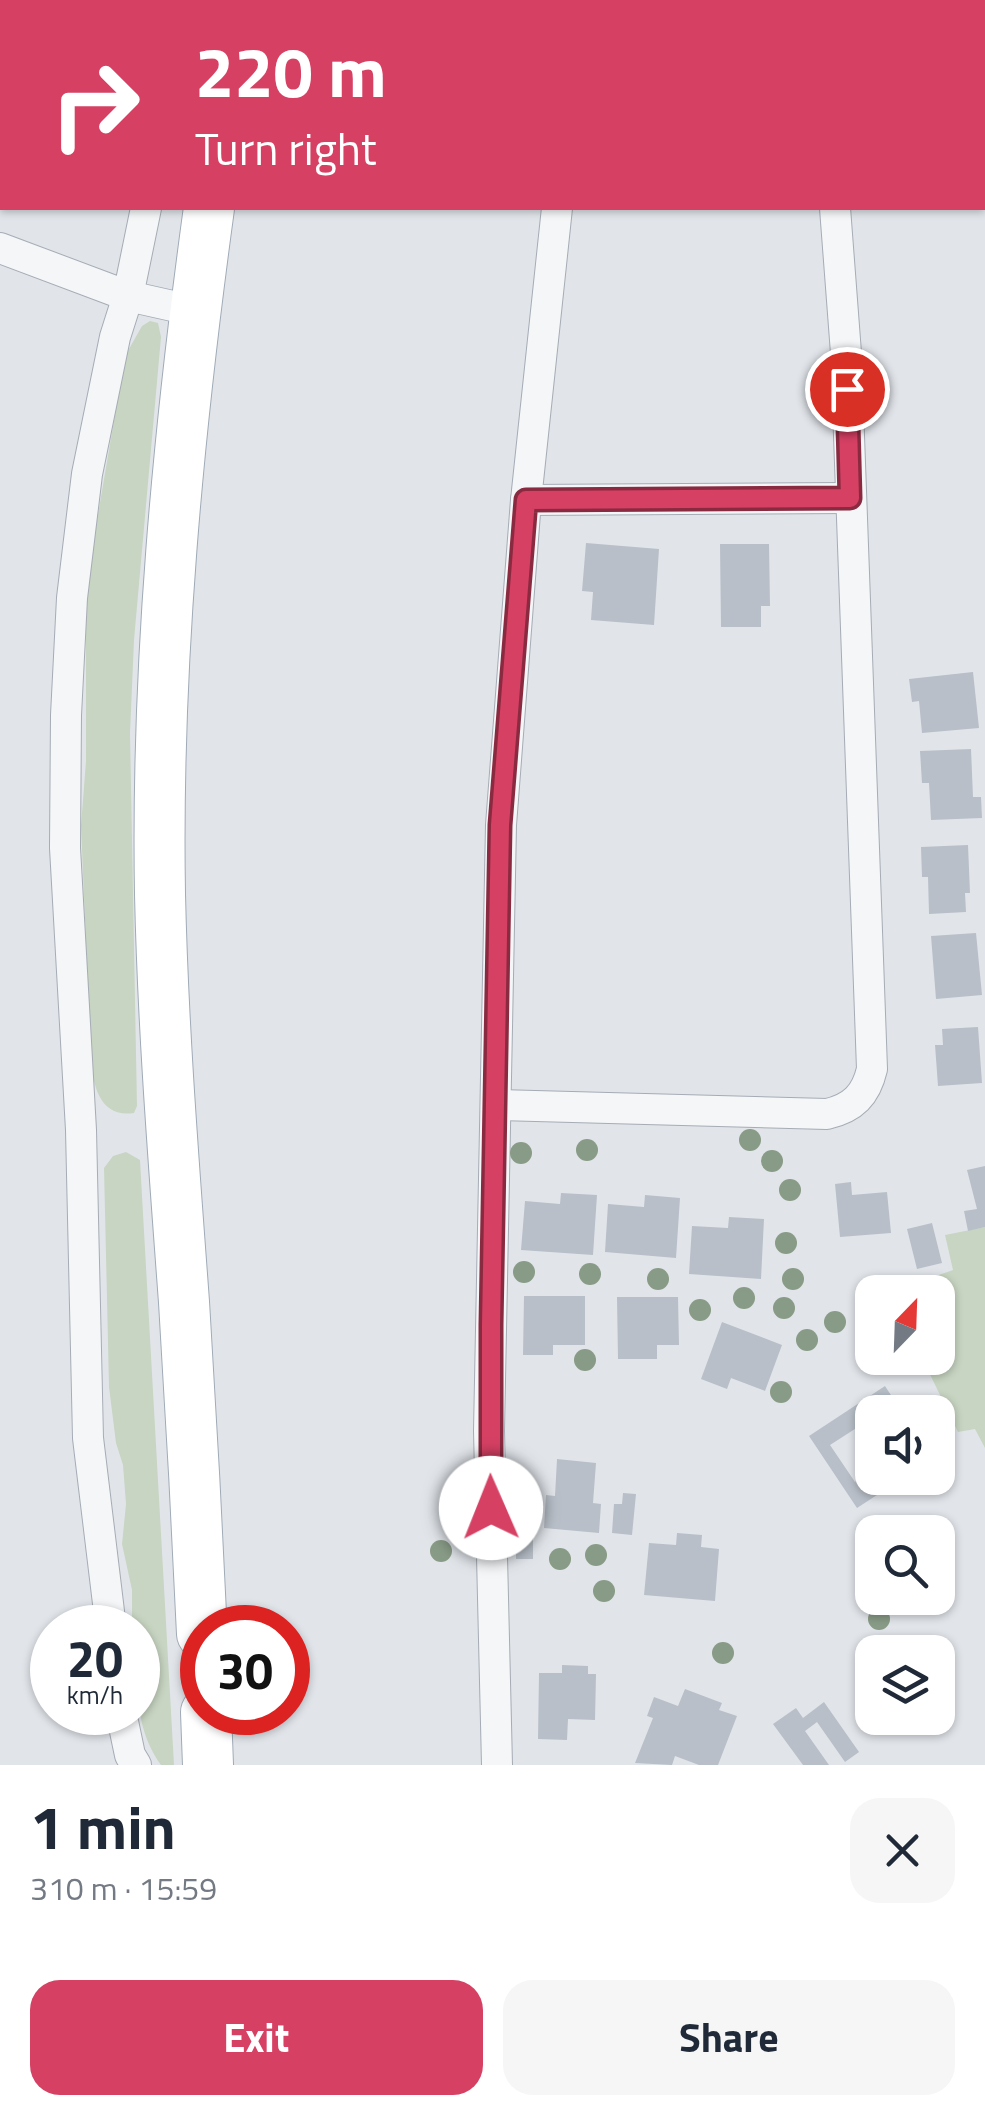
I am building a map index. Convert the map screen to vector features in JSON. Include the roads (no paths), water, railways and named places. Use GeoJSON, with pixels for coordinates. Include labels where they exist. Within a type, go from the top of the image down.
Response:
{"type":"FeatureCollection","features":[{"type":"Feature","properties":{"kind":"main road"},"geometry":{"type":"LineString","coordinates":[[201,1605],[160,894],[168,600],[195,311],[209,210]]}},
{"type":"Feature","properties":{"kind":"main road"},"geometry":{"type":"LineString","coordinates":[[207,1735],[208,1765]]}},
{"type":"Feature","properties":{"kind":"street"},"geometry":{"type":"LineString","coordinates":[[107,1605],[88,1438],[81,1130],[65,848],[66,715],[72,598],[87,474],[114,338],[128,296],[146,210]]}},
{"type":"Feature","properties":{"kind":"street"},"geometry":{"type":"LineString","coordinates":[[496,1765],[490,1431],[500,825],[526,500],[557,210]]}},
{"type":"Feature","properties":{"kind":"street"},"geometry":{"type":"LineString","coordinates":[[496,1105],[827,1114],[852,1105],[862,1095],[872,1069],[846,353],[835,210]]}},
{"type":"Feature","properties":{"kind":"street"},"geometry":{"type":"LineString","coordinates":[[0,248],[128,296],[195,311]]}},
{"type":"Feature","properties":{"kind":"street"},"geometry":{"type":"LineString","coordinates":[[526,500],[850,498]]}},
{"type":"Feature","properties":{"kind":"street"},"geometry":{"type":"LineString","coordinates":[[126,1735],[136,1765]]}}]}
